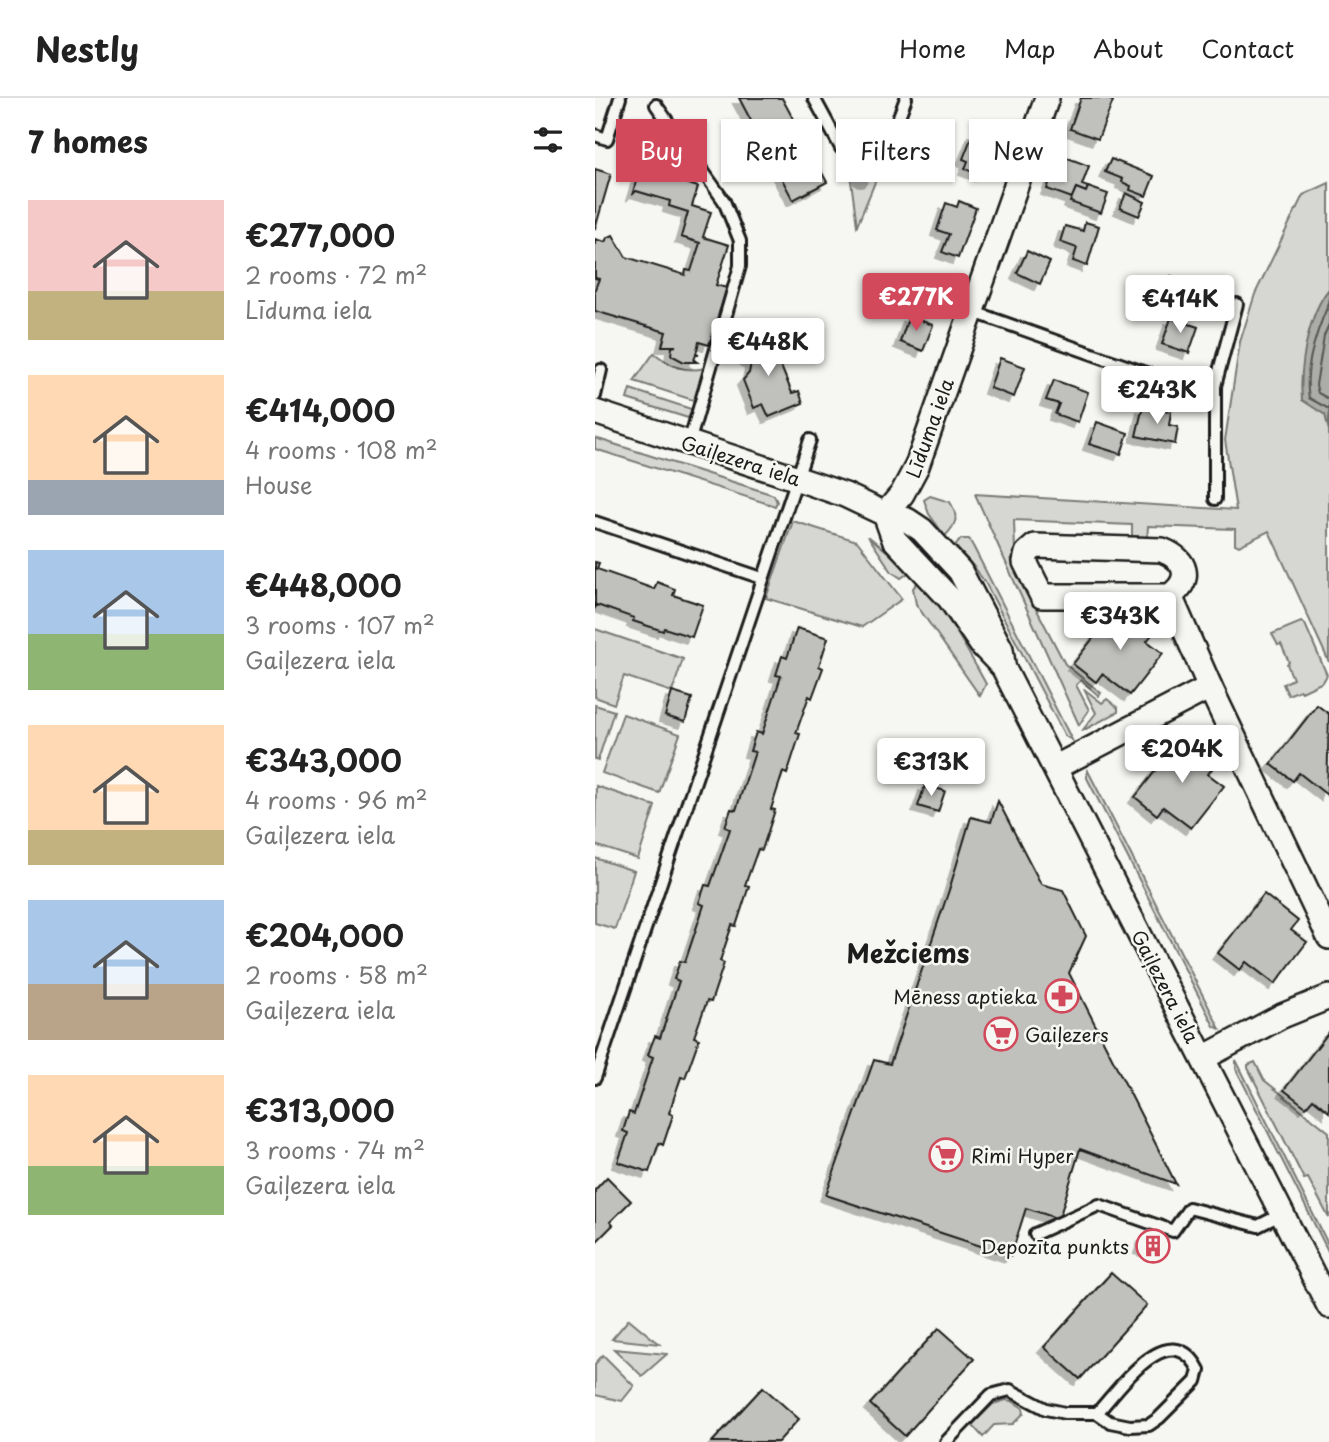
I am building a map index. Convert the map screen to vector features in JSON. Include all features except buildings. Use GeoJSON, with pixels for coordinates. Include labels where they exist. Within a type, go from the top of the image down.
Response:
{"type":"FeatureCollection","features":[{"type":"Feature","properties":{"kind":"street","name":"Līduma iela"},"geometry":{"type":"LineString","coordinates":[[885,514],[910,481],[1047,98]]}},
{"type":"Feature","properties":{"kind":"street","name":"Gaiļezera iela"},"geometry":{"type":"LineString","coordinates":[[595,412],[845,495],[885,514],[894,539],[950,599],[981,644],[1003,667],[1329,1306]]}},
{"type":"Feature","properties":{"kind":"street"},"geometry":{"type":"LineString","coordinates":[[1034,546],[1162,550],[1177,556],[1183,565],[1185,576],[1170,596],[1042,596],[1025,562],[1027,553],[1034,546]]}},
{"type":"Feature","properties":{"kind":"street"},"geometry":{"type":"LineString","coordinates":[[1170,596],[1210,687],[1329,937]]}},
{"type":"Feature","properties":{"kind":"street"},"geometry":{"type":"LineString","coordinates":[[1056,767],[1210,687]]}},
{"type":"Feature","properties":{"kind":"street"},"geometry":{"type":"LineString","coordinates":[[1203,1058],[1282,1016],[1329,997]]}},
{"type":"Feature","properties":{"kind":"lane"},"geometry":{"type":"LineString","coordinates":[[595,135],[607,139],[620,98]]}},
{"type":"Feature","properties":{"kind":"lane"},"geometry":{"type":"LineString","coordinates":[[814,98],[841,148],[859,159],[880,154],[893,135],[906,98]]}},
{"type":"Feature","properties":{"kind":"lane"},"geometry":{"type":"LineString","coordinates":[[656,105],[724,201],[740,241],[740,266],[689,443]]}},
{"type":"Feature","properties":{"kind":"lane"},"geometry":{"type":"LineString","coordinates":[[1215,499],[1215,386],[1237,304]]}},
{"type":"Feature","properties":{"kind":"lane"},"geometry":{"type":"LineString","coordinates":[[971,311],[1160,378],[1198,387],[1215,386]]}},
{"type":"Feature","properties":{"kind":"lane"},"geometry":{"type":"LineString","coordinates":[[595,396],[601,370]]}},
{"type":"Feature","properties":{"kind":"lane"},"geometry":{"type":"LineString","coordinates":[[595,1078],[810,440]]}},
{"type":"Feature","properties":{"kind":"lane"},"geometry":{"type":"LineString","coordinates":[[595,522],[762,578]]}},
{"type":"Feature","properties":{"kind":"lane"},"geometry":{"type":"LineString","coordinates":[[1035,1234],[1099,1205],[1173,1231],[1189,1208],[1258,1226],[1283,1214]]}},
{"type":"Feature","properties":{"kind":"lane"},"geometry":{"type":"LineString","coordinates":[[946,1442],[991,1395],[1010,1390],[1046,1409],[1065,1413],[1097,1413],[1110,1422],[1149,1425],[1196,1381],[1199,1370],[1194,1360],[1184,1352],[1168,1348],[1150,1356],[1097,1413]]}},
{"type":"Feature","properties":{"kind":"shaded area"},"geometry":{"type":"Polygon","coordinates":[[[851,182],[875,182],[857,226],[851,182]]]}},
{"type":"Feature","properties":{"kind":"shaded area"},"geometry":{"type":"Polygon","coordinates":[[[1329,183],[1329,289],[1309,332],[1329,430],[1329,662],[1269,531],[1239,546],[1235,544],[1235,529],[1148,526],[1147,541],[1132,540],[1132,525],[1014,520],[1015,551],[1011,560],[1065,664],[1101,693],[1099,696],[1081,680],[1076,685],[1089,710],[1079,725],[975,494],[1236,510],[1225,440],[1240,342],[1255,294],[1303,195],[1329,183]]]}},
{"type":"Feature","properties":{"kind":"shaded area"},"geometry":{"type":"Polygon","coordinates":[[[654,353],[678,367],[691,370],[705,368],[696,401],[634,381],[654,353]]]}},
{"type":"Feature","properties":{"kind":"shaded area"},"geometry":{"type":"Polygon","coordinates":[[[630,389],[694,410],[688,418],[627,399],[630,389]]]}},
{"type":"Feature","properties":{"kind":"shaded area"},"geometry":{"type":"Polygon","coordinates":[[[595,438],[774,495],[777,502],[775,506],[595,449],[595,438]]]}},
{"type":"Feature","properties":{"kind":"shaded area"},"geometry":{"type":"Polygon","coordinates":[[[930,496],[950,502],[955,512],[954,524],[945,536],[929,514],[924,500],[930,496]]]}},
{"type":"Feature","properties":{"kind":"shaded area"},"geometry":{"type":"Polygon","coordinates":[[[793,521],[857,541],[902,599],[862,627],[766,598],[793,521]]]}},
{"type":"Feature","properties":{"kind":"shaded area"},"geometry":{"type":"Polygon","coordinates":[[[868,536],[911,571],[901,578],[892,572],[868,536]]]}},
{"type":"Feature","properties":{"kind":"shaded area"},"geometry":{"type":"Polygon","coordinates":[[[961,539],[969,539],[973,546],[1072,740],[1065,736],[986,584],[955,546],[961,539]]]}},
{"type":"Feature","properties":{"kind":"shaded area"},"geometry":{"type":"Polygon","coordinates":[[[919,581],[947,618],[986,684],[980,696],[916,604],[913,588],[919,581]]]}},
{"type":"Feature","properties":{"kind":"shaded area"},"geometry":{"type":"Polygon","coordinates":[[[1301,622],[1305,624],[1327,675],[1323,682],[1288,695],[1283,684],[1293,679],[1287,664],[1289,662],[1281,644],[1278,645],[1272,634],[1301,622]]]}},
{"type":"Feature","properties":{"kind":"shaded area"},"geometry":{"type":"Polygon","coordinates":[[[595,629],[683,659],[672,692],[624,676],[614,704],[595,697],[595,629]]]}},
{"type":"Feature","properties":{"kind":"shaded area"},"geometry":{"type":"Polygon","coordinates":[[[1084,689],[1102,703],[1107,699],[1118,708],[1118,712],[1082,731],[1096,713],[1084,689]]]}},
{"type":"Feature","properties":{"kind":"shaded area"},"geometry":{"type":"Polygon","coordinates":[[[595,705],[614,711],[598,760],[595,759],[595,705]]]}},
{"type":"Feature","properties":{"kind":"shaded area"},"geometry":{"type":"Polygon","coordinates":[[[623,714],[680,734],[659,793],[602,773],[623,714]]]}},
{"type":"Feature","properties":{"kind":"shaded area"},"geometry":{"type":"Polygon","coordinates":[[[1087,769],[1220,1029],[1214,1026],[1087,778],[1087,769]]]}},
{"type":"Feature","properties":{"kind":"shaded area"},"geometry":{"type":"Polygon","coordinates":[[[596,786],[655,806],[638,859],[595,845],[596,786]]]}},
{"type":"Feature","properties":{"kind":"shaded area"},"geometry":{"type":"Polygon","coordinates":[[[595,858],[634,871],[615,929],[595,923],[595,858]]]}},
{"type":"Feature","properties":{"kind":"shaded area"},"geometry":{"type":"Polygon","coordinates":[[[1236,1060],[1329,1246],[1329,1253],[1236,1069],[1236,1060]]]}},
{"type":"Feature","properties":{"kind":"shaded area"},"geometry":{"type":"Polygon","coordinates":[[[1255,1062],[1264,1080],[1329,1132],[1329,1218],[1308,1178],[1304,1179],[1248,1068],[1248,1065],[1255,1062]]]}},
{"type":"Feature","properties":{"kind":"shaded area"},"geometry":{"type":"Polygon","coordinates":[[[629,1319],[659,1344],[612,1339],[629,1319]]]}},
{"type":"Feature","properties":{"kind":"shaded area"},"geometry":{"type":"Polygon","coordinates":[[[614,1349],[667,1354],[642,1376],[614,1349]]]}},
{"type":"Feature","properties":{"kind":"shaded area"},"geometry":{"type":"Polygon","coordinates":[[[603,1355],[634,1386],[622,1401],[595,1395],[595,1364],[603,1355]]]}},
{"type":"Feature","properties":{"kind":"shaded area"},"geometry":{"type":"Polygon","coordinates":[[[1006,1400],[1023,1408],[1024,1413],[1013,1424],[994,1425],[983,1437],[972,1425],[993,1404],[1006,1400]]]}},
{"type":"Feature","properties":{"kind":"water"},"geometry":{"type":"Polygon","coordinates":[[[1329,289],[1329,430],[1325,415],[1302,400],[1301,387],[1310,327],[1329,289]]]}},
{"type":"Feature","properties":{"kind":"place","name":"Mēness aptieka"},"geometry":{"type":"Point","coordinates":[1062,996]}},
{"type":"Feature","properties":{"kind":"place","name":"Gaiļezers"},"geometry":{"type":"Point","coordinates":[1001,1034]}},
{"type":"Feature","properties":{"kind":"place","name":"Rimi Hyper"},"geometry":{"type":"Point","coordinates":[946,1155]}},
{"type":"Feature","properties":{"kind":"place","name":"Depozīta punkts"},"geometry":{"type":"Point","coordinates":[1153,1246]}},
{"type":"Feature","properties":{"kind":"district","name":"Mežciems"},"geometry":{"type":"Point","coordinates":[908,952]}}]}
